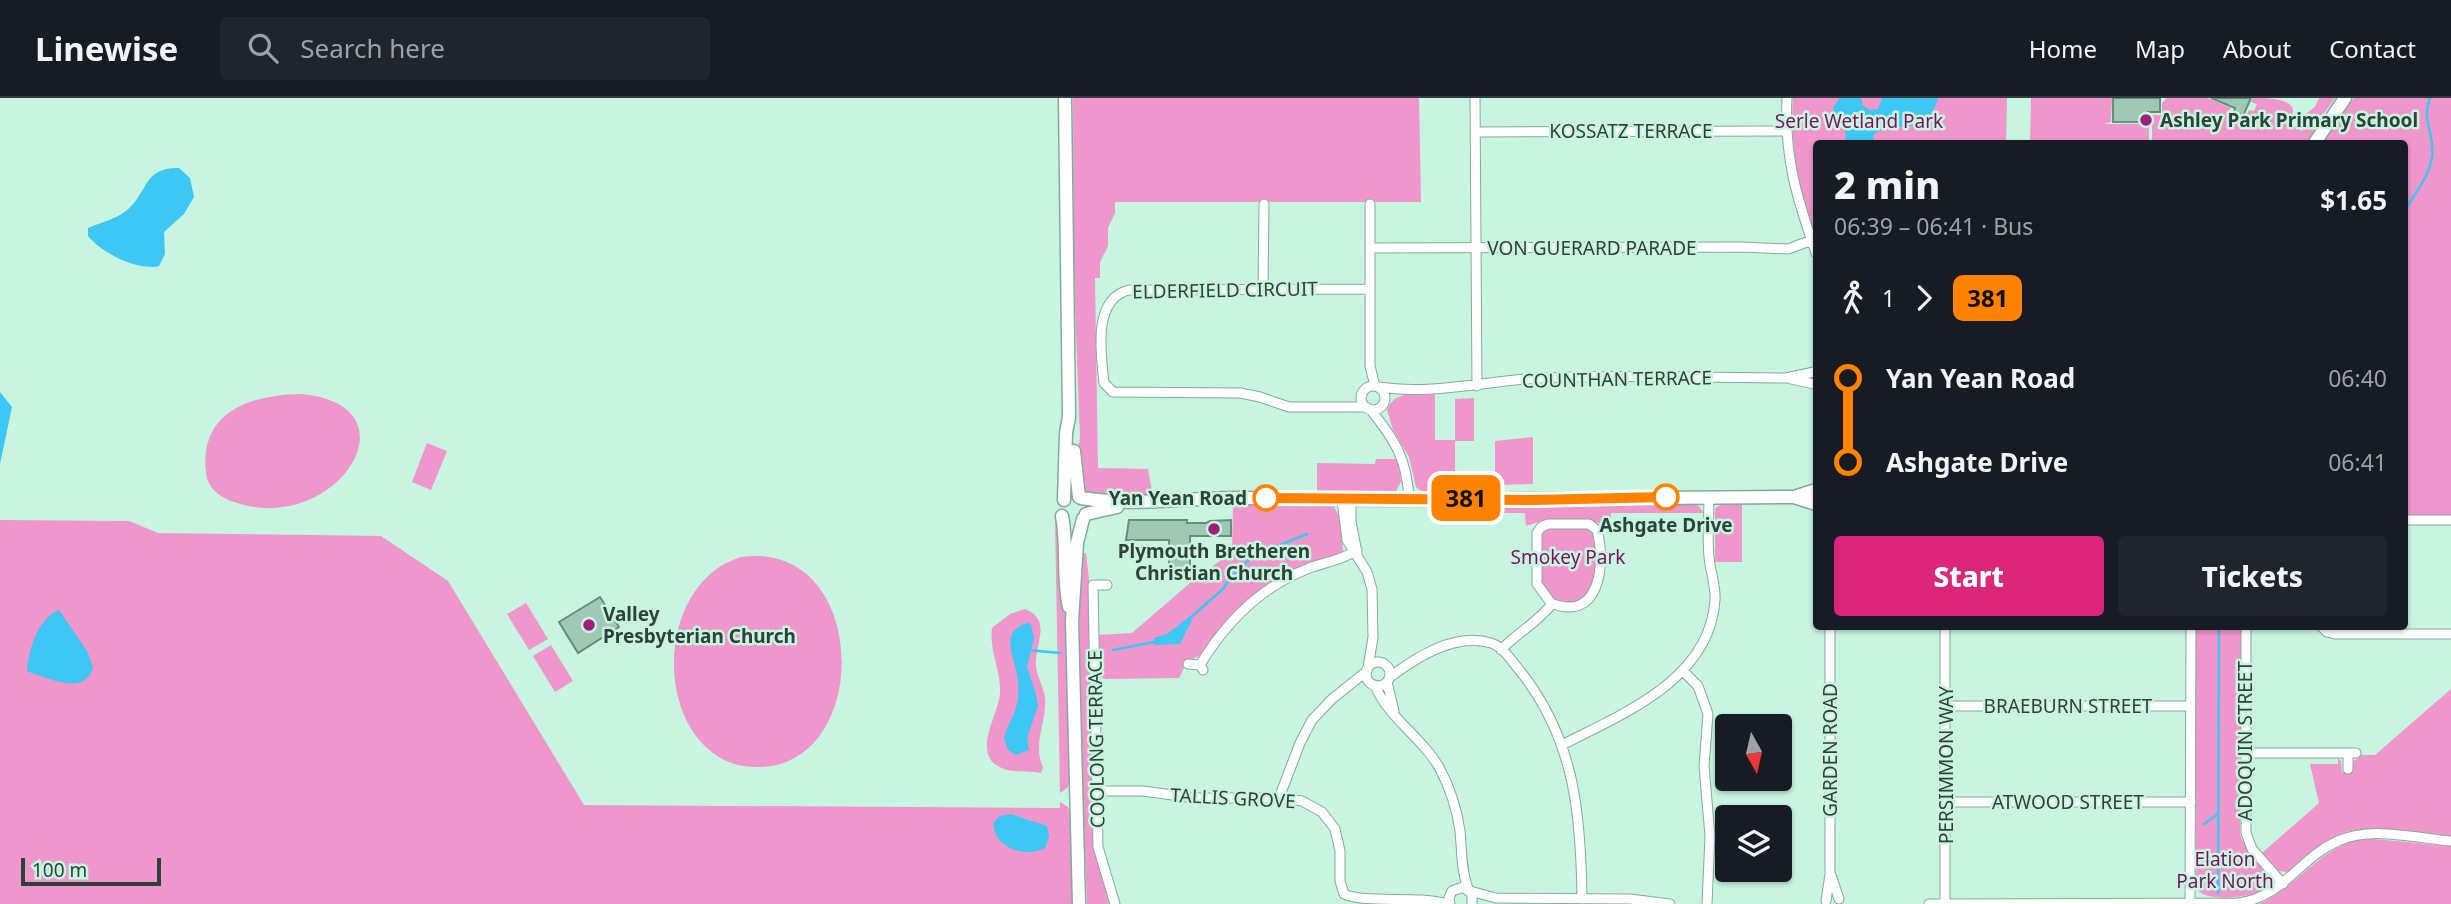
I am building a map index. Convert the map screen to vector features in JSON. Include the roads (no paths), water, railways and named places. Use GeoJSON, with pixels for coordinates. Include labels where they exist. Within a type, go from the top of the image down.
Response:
{"type":"FeatureCollection","features":[{"type":"Feature","properties":{"kind":"main road"},"geometry":{"type":"LineString","coordinates":[[1065,98],[1069,416],[1064,500],[1060,509],[1067,543],[1064,578],[1072,621]]}},
{"type":"Feature","properties":{"kind":"main road"},"geometry":{"type":"LineString","coordinates":[[2317,140],[2345,98]]}},
{"type":"Feature","properties":{"kind":"main road"},"geometry":{"type":"LineString","coordinates":[[1069,416],[1074,438],[1074,469],[1080,497],[1087,507],[1076,543],[1072,621],[1079,904]]}},
{"type":"Feature","properties":{"kind":"main road"},"geometry":{"type":"LineString","coordinates":[[1062,516],[1072,522],[1084,516],[1139,503],[1222,497],[1346,500],[1794,497],[1813,491]]}},
{"type":"Feature","properties":{"kind":"main road"},"geometry":{"type":"LineString","coordinates":[[1064,500],[1071,496],[1139,503]]}},
{"type":"Feature","properties":{"kind":"main road"},"geometry":{"type":"LineString","coordinates":[[1794,497],[1813,503]]}},
{"type":"Feature","properties":{"kind":"street"},"geometry":{"type":"LineString","coordinates":[[1475,98],[1477,386]]}},
{"type":"Feature","properties":{"kind":"street"},"geometry":{"type":"LineString","coordinates":[[1787,98],[1786,131],[1794,191],[1813,243]]}},
{"type":"Feature","properties":{"kind":"street","name":"KOSSATZ TERRACE"},"geometry":{"type":"LineString","coordinates":[[1477,132],[1786,131]]}},
{"type":"Feature","properties":{"kind":"street"},"geometry":{"type":"LineString","coordinates":[[1263,289],[1264,204]]}},
{"type":"Feature","properties":{"kind":"street"},"geometry":{"type":"LineString","coordinates":[[1370,204],[1370,366],[1363,393],[1368,408],[1386,429],[1405,462],[1409,499]]}},
{"type":"Feature","properties":{"kind":"street","name":"VON GUERARD PARADE"},"geometry":{"type":"LineString","coordinates":[[1370,248],[1780,249],[1812,240]]}},
{"type":"Feature","properties":{"kind":"street","name":"ELDERFIELD CIRCUIT"},"geometry":{"type":"LineString","coordinates":[[1368,408],[1289,407],[1240,393],[1117,393],[1105,386],[1103,318],[1109,302],[1118,294],[1136,289],[1370,289]]}},
{"type":"Feature","properties":{"kind":"street"},"geometry":{"type":"LineString","coordinates":[[1370,366],[1377,387],[1383,393],[1386,429]]}},
{"type":"Feature","properties":{"kind":"street","name":"COUNTHAN TERRACE"},"geometry":{"type":"LineString","coordinates":[[1377,387],[1406,389],[1477,386],[1539,378],[1786,378],[1813,371]]}},
{"type":"Feature","properties":{"kind":"street","name":"COUNTHAN TERRACE"},"geometry":{"type":"LineString","coordinates":[[1786,378],[1813,386]]}},
{"type":"Feature","properties":{"kind":"street"},"geometry":{"type":"LineString","coordinates":[[1363,393],[1377,387]]}},
{"type":"Feature","properties":{"kind":"street","name":"COUNTHAN TERRACE"},"geometry":{"type":"LineString","coordinates":[[1384,402],[1406,389]]}},
{"type":"Feature","properties":{"kind":"street","name":"ELDERFIELD CIRCUIT"},"geometry":{"type":"LineString","coordinates":[[1334,408],[1363,393]]}},
{"type":"Feature","properties":{"kind":"street"},"geometry":{"type":"LineString","coordinates":[[1368,408],[1377,408],[1384,402]]}},
{"type":"Feature","properties":{"kind":"street"},"geometry":{"type":"LineString","coordinates":[[1562,745],[1646,702],[1683,671],[1702,642],[1715,602],[1708,546],[1709,497]]}},
{"type":"Feature","properties":{"kind":"street"},"geometry":{"type":"LineString","coordinates":[[1346,500],[1356,553],[1367,572],[1372,589],[1373,636],[1368,679],[1386,704],[1428,750],[1450,790],[1460,828],[1461,865],[1474,904],[1496,898]]}},
{"type":"Feature","properties":{"kind":"street"},"geometry":{"type":"LineString","coordinates":[[2408,520],[2451,520]]}},
{"type":"Feature","properties":{"kind":"street"},"geometry":{"type":"LineString","coordinates":[[1548,524],[1593,525],[1597,530],[1599,544],[1599,578],[1594,592],[1590,599],[1577,606],[1568,608],[1552,604],[1541,592],[1536,577],[1539,529],[1548,524]]}},
{"type":"Feature","properties":{"kind":"street"},"geometry":{"type":"LineString","coordinates":[[1188,664],[1201,667],[1228,624],[1257,597],[1296,574],[1356,553]]}},
{"type":"Feature","properties":{"kind":"street","name":"COOLONG TERRACE"},"geometry":{"type":"LineString","coordinates":[[1107,585],[1093,585],[1097,791],[1099,856],[1115,904]]}},
{"type":"Feature","properties":{"kind":"street"},"geometry":{"type":"LineString","coordinates":[[1502,650],[1514,637],[1538,621],[1552,604]]}},
{"type":"Feature","properties":{"kind":"street","name":"GARDEN ROAD"},"geometry":{"type":"LineString","coordinates":[[1823,903],[1830,874],[1830,630]]}},
{"type":"Feature","properties":{"kind":"street","name":"PERSIMMON WAY"},"geometry":{"type":"LineString","coordinates":[[1945,630],[1945,903]]}},
{"type":"Feature","properties":{"kind":"street"},"geometry":{"type":"LineString","coordinates":[[2190,903],[2191,630]]}},
{"type":"Feature","properties":{"kind":"street","name":"ADOQUIN STREET"},"geometry":{"type":"LineString","coordinates":[[2246,630],[2247,839],[2252,849],[2283,884]]}},
{"type":"Feature","properties":{"kind":"street"},"geometry":{"type":"LineString","coordinates":[[2328,630],[2335,634],[2451,634]]}},
{"type":"Feature","properties":{"kind":"street"},"geometry":{"type":"LineString","coordinates":[[1373,636],[1390,671],[1388,680],[1395,713]]}},
{"type":"Feature","properties":{"kind":"street"},"geometry":{"type":"LineString","coordinates":[[1342,692],[1388,680],[1412,662],[1451,642],[1492,643],[1502,650],[1536,694],[1562,745],[1580,816],[1582,899]]}},
{"type":"Feature","properties":{"kind":"street"},"geometry":{"type":"LineString","coordinates":[[1279,798],[1312,720],[1374,663],[1412,662]]}},
{"type":"Feature","properties":{"kind":"street"},"geometry":{"type":"LineString","coordinates":[[1683,671],[1698,686],[1708,715],[1704,766],[1710,836],[1707,904]]}},
{"type":"Feature","properties":{"kind":"street","name":"BRAEBURN STREET"},"geometry":{"type":"LineString","coordinates":[[1946,706],[2191,706]]}},
{"type":"Feature","properties":{"kind":"street"},"geometry":{"type":"LineString","coordinates":[[2245,753],[2352,753],[2348,769]]}},
{"type":"Feature","properties":{"kind":"street"},"geometry":{"type":"LineString","coordinates":[[1290,769],[1290,798]]}},
{"type":"Feature","properties":{"kind":"street","name":"TALLIS GROVE"},"geometry":{"type":"LineString","coordinates":[[1097,791],[1143,791],[1195,798],[1290,798],[1312,805],[1329,820],[1338,839],[1340,881],[1344,894],[1358,899],[1425,899],[1449,904]]}},
{"type":"Feature","properties":{"kind":"street","name":"ATWOOD STREET"},"geometry":{"type":"LineString","coordinates":[[1946,802],[2191,802]]}},
{"type":"Feature","properties":{"kind":"street"},"geometry":{"type":"LineString","coordinates":[[1929,904],[2228,904],[2262,898],[2329,846],[2349,837],[2372,834],[2451,841]]}},
{"type":"Feature","properties":{"kind":"street"},"geometry":{"type":"LineString","coordinates":[[1449,904],[1461,865]]}},
{"type":"Feature","properties":{"kind":"street","name":"GARDEN ROAD"},"geometry":{"type":"LineString","coordinates":[[1830,874],[1843,902]]}},
{"type":"Feature","properties":{"kind":"street","name":"TALLIS GROVE"},"geometry":{"type":"LineString","coordinates":[[1425,899],[1459,887],[1469,890]]}},
{"type":"Feature","properties":{"kind":"street"},"geometry":{"type":"LineString","coordinates":[[1469,890],[1496,898],[1630,899],[1670,904]]}},
{"type":"Feature","properties":{"kind":"street"},"geometry":{"type":"LineString","coordinates":[[1823,903],[1832,898],[1843,902]]}},
{"type":"Feature","properties":{"kind":"water"},"geometry":{"type":"Polygon","coordinates":[[[1840,98],[1861,98],[1863,106],[1870,110],[1878,109],[1882,98],[1938,98],[1925,120],[1916,125],[1880,130],[1873,136],[1874,140],[1846,140],[1845,130],[1833,116],[1834,106],[1840,98]]]}},
{"type":"Feature","properties":{"kind":"water"},"geometry":{"type":"Polygon","coordinates":[[[179,168],[190,178],[194,197],[184,214],[164,232],[165,254],[159,266],[141,266],[121,259],[102,249],[88,236],[88,228],[115,218],[131,206],[158,172],[179,168]]]}},
{"type":"Feature","properties":{"kind":"water"},"geometry":{"type":"Polygon","coordinates":[[[0,392],[12,407],[0,464],[0,392]]]}},
{"type":"Feature","properties":{"kind":"water"},"geometry":{"type":"Polygon","coordinates":[[[59,610],[87,651],[93,667],[83,681],[65,683],[27,671],[32,645],[40,628],[51,614],[59,610]]]}},
{"type":"Feature","properties":{"kind":"water"},"geometry":{"type":"Polygon","coordinates":[[[1189,617],[1192,620],[1180,644],[1154,645],[1154,638],[1167,634],[1189,617]]]}},
{"type":"Feature","properties":{"kind":"water"},"geometry":{"type":"Polygon","coordinates":[[[1027,623],[1031,624],[1034,638],[1027,667],[1038,706],[1027,738],[1029,750],[1016,755],[1008,750],[1004,739],[1016,708],[1018,693],[1018,678],[1010,645],[1013,632],[1027,623]]]}},
{"type":"Feature","properties":{"kind":"water"},"geometry":{"type":"Polygon","coordinates":[[[1011,814],[1047,826],[1049,837],[1045,848],[1020,851],[1004,844],[998,838],[994,822],[1000,816],[1011,814]]]}},
{"type":"Feature","properties":{"kind":"waterway"},"geometry":{"type":"LineString","coordinates":[[2408,205],[2424,179],[2432,157],[2432,141],[2427,120],[2430,98]]}},
{"type":"Feature","properties":{"kind":"waterway"},"geometry":{"type":"LineString","coordinates":[[1190,618],[1222,590],[1253,556],[1307,534]]}},
{"type":"Feature","properties":{"kind":"waterway"},"geometry":{"type":"LineString","coordinates":[[2218,893],[2219,630]]}},
{"type":"Feature","properties":{"kind":"waterway"},"geometry":{"type":"LineString","coordinates":[[1113,650],[1154,642]]}},
{"type":"Feature","properties":{"kind":"waterway"},"geometry":{"type":"LineString","coordinates":[[1028,650],[1060,653]]}},
{"type":"Feature","properties":{"kind":"waterway"},"geometry":{"type":"LineString","coordinates":[[2204,824],[2218,814]]}},
{"type":"Feature","properties":{"kind":"place","name":"Ashley Park Primary School"},"geometry":{"type":"Point","coordinates":[2146,120]}},
{"type":"Feature","properties":{"kind":"place","name":"Ashgate Drive"},"geometry":{"type":"Point","coordinates":[1666,497]}},
{"type":"Feature","properties":{"kind":"place","name":"Yan Yean Road"},"geometry":{"type":"Point","coordinates":[1266,498]}},
{"type":"Feature","properties":{"kind":"place","name":"Plymouth Bretheren Christian Church"},"geometry":{"type":"Point","coordinates":[1214,529]}},
{"type":"Feature","properties":{"kind":"place","name":"Valley Presbyterian Church"},"geometry":{"type":"Point","coordinates":[589,625]}},
{"type":"Feature","properties":{"kind":"park label","name":"Serle Wetland Park"},"geometry":{"type":"Point","coordinates":[1859,121]}},
{"type":"Feature","properties":{"kind":"park label","name":"Smokey Park"},"geometry":{"type":"Point","coordinates":[1568,557]}},
{"type":"Feature","properties":{"kind":"park label","name":"Elation Park North"},"geometry":{"type":"Point","coordinates":[2225,870]}}]}
